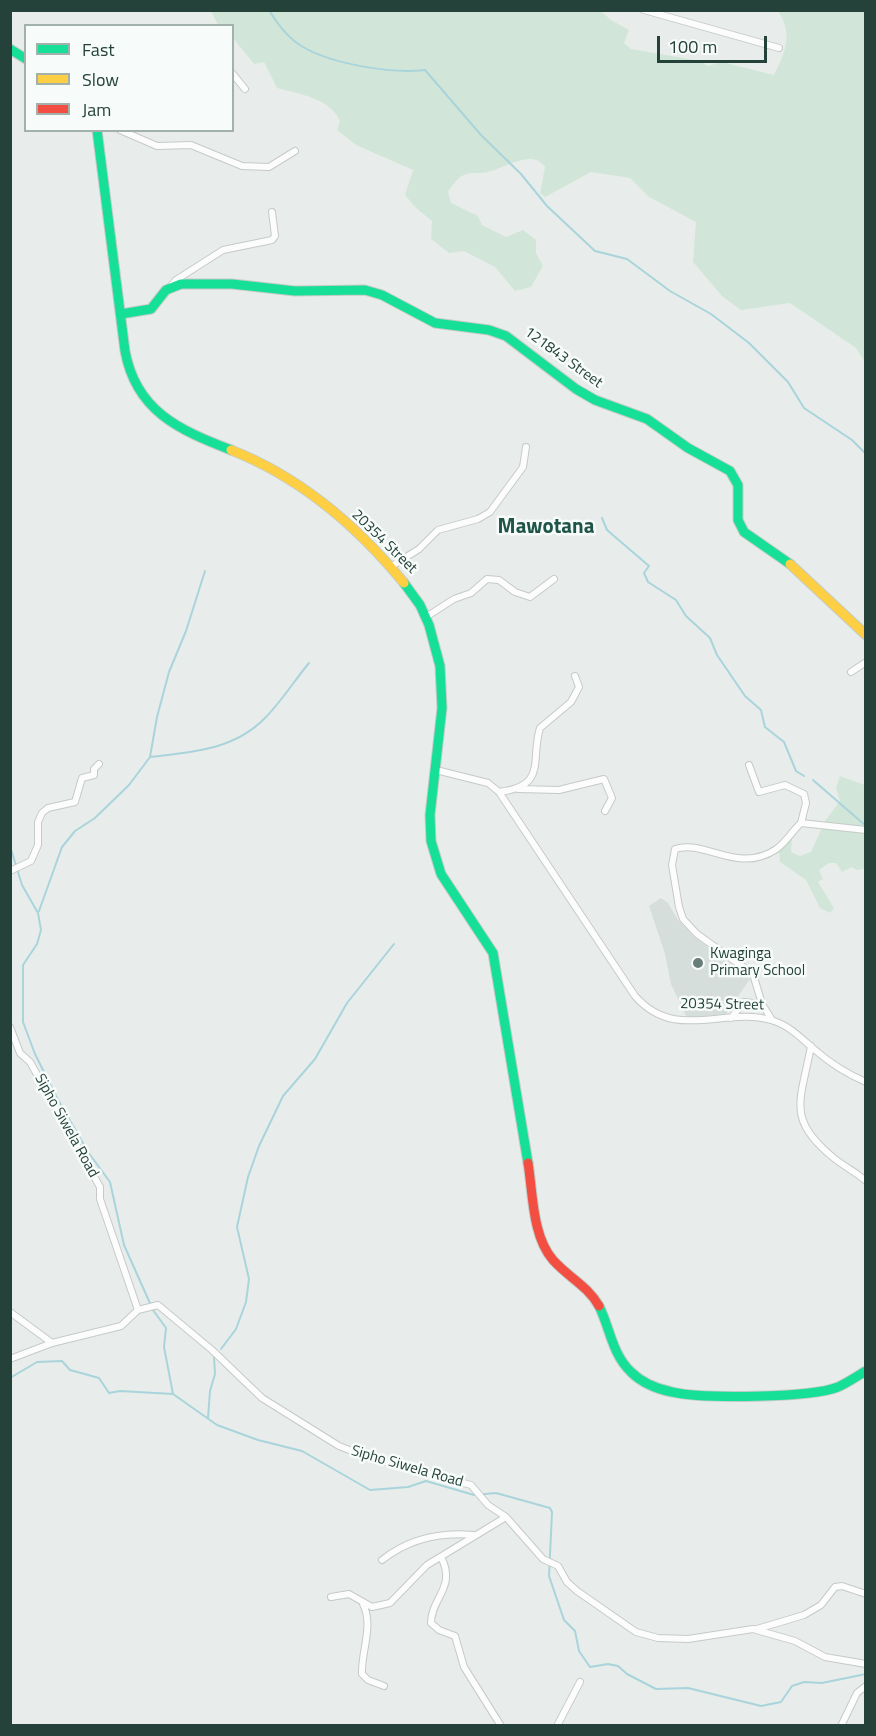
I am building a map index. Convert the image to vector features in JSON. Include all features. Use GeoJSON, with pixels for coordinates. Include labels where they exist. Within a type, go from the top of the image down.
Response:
{"type":"FeatureCollection","features":[{"type":"Feature","properties":{"kind":"street"},"geometry":{"type":"LineString","coordinates":[[644,10],[779,48]]}},
{"type":"Feature","properties":{"kind":"street"},"geometry":{"type":"LineString","coordinates":[[10,50],[24,58]]}},
{"type":"Feature","properties":{"kind":"street"},"geometry":{"type":"LineString","coordinates":[[234,75],[245,89]]}},
{"type":"Feature","properties":{"kind":"street","name":"20354 Street"},"geometry":{"type":"LineString","coordinates":[[97,132],[127,362],[145,401],[177,427],[253,458],[292,480],[392,566],[411,590],[426,617],[438,653],[443,688],[430,814],[433,850],[449,890],[484,936],[493,953],[541,1238],[557,1266],[597,1302],[624,1364],[638,1378],[652,1386],[689,1394],[820,1391],[846,1383],[866,1371]]}},
{"type":"Feature","properties":{"kind":"street"},"geometry":{"type":"LineString","coordinates":[[125,132],[163,147],[191,145],[242,166],[269,167],[295,151]]}},
{"type":"Feature","properties":{"kind":"street"},"geometry":{"type":"LineString","coordinates":[[121,314],[151,309],[176,280],[223,250],[272,240],[275,236],[272,212]]}},
{"type":"Feature","properties":{"kind":"street","name":"121843 Street"},"geometry":{"type":"LineString","coordinates":[[170,288],[181,284],[232,284],[295,291],[365,290],[382,295],[435,322],[489,330],[506,336],[576,389],[595,400],[647,419],[688,448],[730,471],[738,484],[738,520],[744,532],[801,571],[866,634]]}},
{"type":"Feature","properties":{"kind":"street"},"geometry":{"type":"LineString","coordinates":[[392,566],[419,549],[438,530],[478,519],[490,512],[523,467],[526,447]]}},
{"type":"Feature","properties":{"kind":"street"},"geometry":{"type":"LineString","coordinates":[[426,617],[454,599],[475,591],[487,579],[499,580],[515,592],[530,597],[554,579]]}},
{"type":"Feature","properties":{"kind":"street"},"geometry":{"type":"LineString","coordinates":[[851,672],[866,662]]}},
{"type":"Feature","properties":{"kind":"street"},"geometry":{"type":"LineString","coordinates":[[514,790],[527,783],[533,773],[540,728],[575,696],[579,687],[575,676]]}},
{"type":"Feature","properties":{"kind":"street"},"geometry":{"type":"LineString","coordinates":[[10,871],[31,861],[38,845],[38,822],[42,813],[48,808],[75,802],[82,778],[94,776],[94,769],[99,764]]}},
{"type":"Feature","properties":{"kind":"street"},"geometry":{"type":"LineString","coordinates":[[749,765],[759,792],[767,792],[776,786],[785,785],[804,794],[806,803],[801,823],[775,850],[755,857],[735,859],[678,847],[673,853],[672,865],[677,900],[683,919],[697,934],[753,974],[762,1004],[772,1020],[811,1046],[832,1064],[866,1082]]}},
{"type":"Feature","properties":{"kind":"street"},"geometry":{"type":"LineString","coordinates":[[436,770],[488,783],[499,792],[559,790],[604,779],[612,798],[605,811]]}},
{"type":"Feature","properties":{"kind":"street","name":"20354 Street"},"geometry":{"type":"LineString","coordinates":[[499,792],[562,890],[643,1004],[659,1014],[682,1021],[731,1018],[772,1020]]}},
{"type":"Feature","properties":{"kind":"street"},"geometry":{"type":"LineString","coordinates":[[801,823],[825,823],[866,830]]}},
{"type":"Feature","properties":{"kind":"street"},"geometry":{"type":"LineString","coordinates":[[731,1018],[744,1002],[762,1004]]}},
{"type":"Feature","properties":{"kind":"street","name":"Sipho Siwela Road"},"geometry":{"type":"LineString","coordinates":[[10,1027],[20,1053],[30,1062],[100,1187],[100,1199],[138,1310],[156,1305],[184,1324],[262,1398],[339,1446],[359,1455],[471,1485],[480,1497],[506,1517],[543,1558],[558,1566],[567,1582],[577,1591],[643,1635],[688,1639],[753,1629],[795,1641],[825,1657],[866,1664]]}},
{"type":"Feature","properties":{"kind":"street"},"geometry":{"type":"LineString","coordinates":[[811,1046],[800,1110],[801,1123],[832,1157],[866,1181]]}},
{"type":"Feature","properties":{"kind":"street"},"geometry":{"type":"LineString","coordinates":[[10,1359],[52,1343],[121,1326],[138,1310]]}},
{"type":"Feature","properties":{"kind":"street"},"geometry":{"type":"LineString","coordinates":[[10,1312],[52,1343]]}},
{"type":"Feature","properties":{"kind":"street"},"geometry":{"type":"LineString","coordinates":[[331,1597],[349,1594],[363,1604],[372,1607],[390,1603],[418,1573],[473,1535],[506,1517]]}},
{"type":"Feature","properties":{"kind":"street"},"geometry":{"type":"LineString","coordinates":[[382,1560],[397,1548],[420,1540],[448,1534],[473,1535]]}},
{"type":"Feature","properties":{"kind":"street"},"geometry":{"type":"LineString","coordinates":[[441,1557],[445,1565],[445,1588],[431,1617],[431,1623],[439,1630],[455,1636],[464,1667],[501,1725]]}},
{"type":"Feature","properties":{"kind":"street"},"geometry":{"type":"LineString","coordinates":[[753,1629],[804,1615],[821,1605],[835,1587],[842,1586],[866,1594]]}},
{"type":"Feature","properties":{"kind":"street"},"geometry":{"type":"LineString","coordinates":[[363,1604],[367,1610],[367,1639],[362,1674],[368,1680],[384,1686]]}},
{"type":"Feature","properties":{"kind":"street"},"geometry":{"type":"LineString","coordinates":[[557,1725],[580,1682]]}},
{"type":"Feature","properties":{"kind":"street"},"geometry":{"type":"LineString","coordinates":[[841,1725],[857,1693],[866,1686]]}},
{"type":"Feature","properties":{"kind":"shaded area","name":"Kwaginga Primary School"},"geometry":{"type":"Polygon","coordinates":[[[661,898],[668,903],[678,920],[693,936],[750,979],[726,1014],[687,1018],[671,984],[665,954],[649,906],[661,898]]]}},
{"type":"Feature","properties":{"kind":"green space"},"geometry":{"type":"Polygon","coordinates":[[[211,11],[601,11],[611,20],[629,30],[624,43],[631,49],[700,61],[708,66],[722,62],[774,75],[786,42],[783,19],[778,11],[865,11],[865,362],[856,348],[790,303],[741,310],[722,296],[693,262],[696,222],[649,197],[630,178],[591,172],[545,197],[540,193],[545,167],[533,159],[518,161],[488,172],[461,176],[448,192],[451,203],[478,216],[482,225],[506,237],[523,230],[536,240],[536,253],[543,266],[531,287],[515,291],[495,267],[464,251],[449,253],[431,239],[432,221],[405,195],[413,170],[356,145],[337,130],[340,121],[329,107],[321,102],[277,88],[264,62],[254,64],[234,39],[234,24],[218,24],[211,11]]]}},
{"type":"Feature","properties":{"kind":"green space"},"geometry":{"type":"Polygon","coordinates":[[[840,776],[865,785],[865,869],[856,870],[852,867],[842,872],[836,863],[829,863],[819,870],[823,879],[818,882],[834,908],[830,913],[820,908],[806,880],[780,862],[779,852],[792,837],[791,852],[800,856],[811,852],[825,821],[840,801],[836,788],[840,776]]]}},
{"type":"Feature","properties":{"kind":"waterway"},"geometry":{"type":"LineString","coordinates":[[269,10],[288,36],[315,53],[346,63],[380,69],[425,70],[481,135],[521,174],[547,206],[595,251],[627,259],[670,291],[711,314],[749,343],[788,382],[804,408],[852,440],[866,454]]}},
{"type":"Feature","properties":{"kind":"waterway"},"geometry":{"type":"LineString","coordinates":[[602,518],[607,530],[649,566],[644,573],[648,582],[676,600],[686,616],[710,638],[717,655],[745,696],[761,710],[765,727],[784,742],[796,771],[804,776]]}},
{"type":"Feature","properties":{"kind":"waterway"},"geometry":{"type":"LineString","coordinates":[[39,911],[62,847],[75,831],[95,818],[129,785],[150,757],[157,717],[169,672],[186,631],[205,571]]}},
{"type":"Feature","properties":{"kind":"waterway"},"geometry":{"type":"LineString","coordinates":[[150,757],[212,748],[240,737],[253,729],[271,712],[309,663]]}},
{"type":"Feature","properties":{"kind":"waterway"},"geometry":{"type":"LineString","coordinates":[[813,780],[866,826]]}},
{"type":"Feature","properties":{"kind":"waterway"},"geometry":{"type":"LineString","coordinates":[[10,846],[22,885],[38,913],[41,930],[37,944],[23,965],[23,1022],[35,1054],[56,1096],[88,1152],[110,1182],[124,1245],[153,1310],[166,1328],[164,1347],[173,1394]]}},
{"type":"Feature","properties":{"kind":"waterway"},"geometry":{"type":"LineString","coordinates":[[221,1349],[236,1329],[246,1302],[249,1279],[237,1227],[248,1177],[259,1146],[283,1096],[315,1059],[347,1003],[394,944]]}},
{"type":"Feature","properties":{"kind":"waterway"},"geometry":{"type":"LineString","coordinates":[[208,1418],[210,1391],[215,1374],[214,1357]]}},
{"type":"Feature","properties":{"kind":"waterway"},"geometry":{"type":"LineString","coordinates":[[10,1378],[37,1362],[62,1361],[70,1370],[99,1378],[109,1393],[120,1391],[173,1394],[217,1425],[258,1440],[302,1451],[370,1490],[408,1487],[426,1481],[474,1495],[496,1493],[550,1508],[552,1512],[549,1576],[564,1620],[575,1631],[579,1651],[590,1667],[608,1664],[618,1666],[627,1674],[656,1689],[688,1688],[761,1706],[781,1702],[792,1686],[804,1682],[822,1683],[866,1674]]}},
{"type":"Feature","properties":{"kind":"traffic: fast"},"geometry":{"type":"LineString","coordinates":[[10,49],[24,58]]}},
{"type":"Feature","properties":{"kind":"traffic: fast"},"geometry":{"type":"LineString","coordinates":[[97,132],[125,351],[131,372],[139,389],[163,416],[194,435],[231,450]]}},
{"type":"Feature","properties":{"kind":"traffic: fast"},"geometry":{"type":"LineString","coordinates":[[121,314],[151,309],[166,290],[181,284],[232,284],[295,291],[365,290],[382,295],[435,323],[489,330],[506,336],[576,389],[595,400],[647,419],[688,448],[730,471],[738,485],[738,520],[744,532],[790,564]]}},
{"type":"Feature","properties":{"kind":"traffic: fast"},"geometry":{"type":"LineString","coordinates":[[404,583],[420,605],[429,625],[440,666],[442,708],[430,815],[431,841],[441,874],[493,953],[528,1163]]}},
{"type":"Feature","properties":{"kind":"traffic: fast"},"geometry":{"type":"LineString","coordinates":[[599,1306],[615,1349],[625,1365],[640,1379],[666,1391],[707,1396],[804,1393],[838,1387],[866,1371]]}},
{"type":"Feature","properties":{"kind":"traffic: slow"},"geometry":{"type":"LineString","coordinates":[[231,450],[281,474],[304,489],[347,523],[404,583]]}},
{"type":"Feature","properties":{"kind":"traffic: slow"},"geometry":{"type":"LineString","coordinates":[[790,564],[866,635]]}},
{"type":"Feature","properties":{"kind":"traffic: jam"},"geometry":{"type":"LineString","coordinates":[[528,1163],[537,1227],[546,1250],[559,1266],[584,1287],[599,1306]]}},
{"type":"Feature","properties":{"kind":"place","name":"Kwaginga Primary School"},"geometry":{"type":"Point","coordinates":[698,963]}},
{"type":"Feature","properties":{"kind":"district","name":"Mawotana"},"geometry":{"type":"Point","coordinates":[546,528]}}]}
